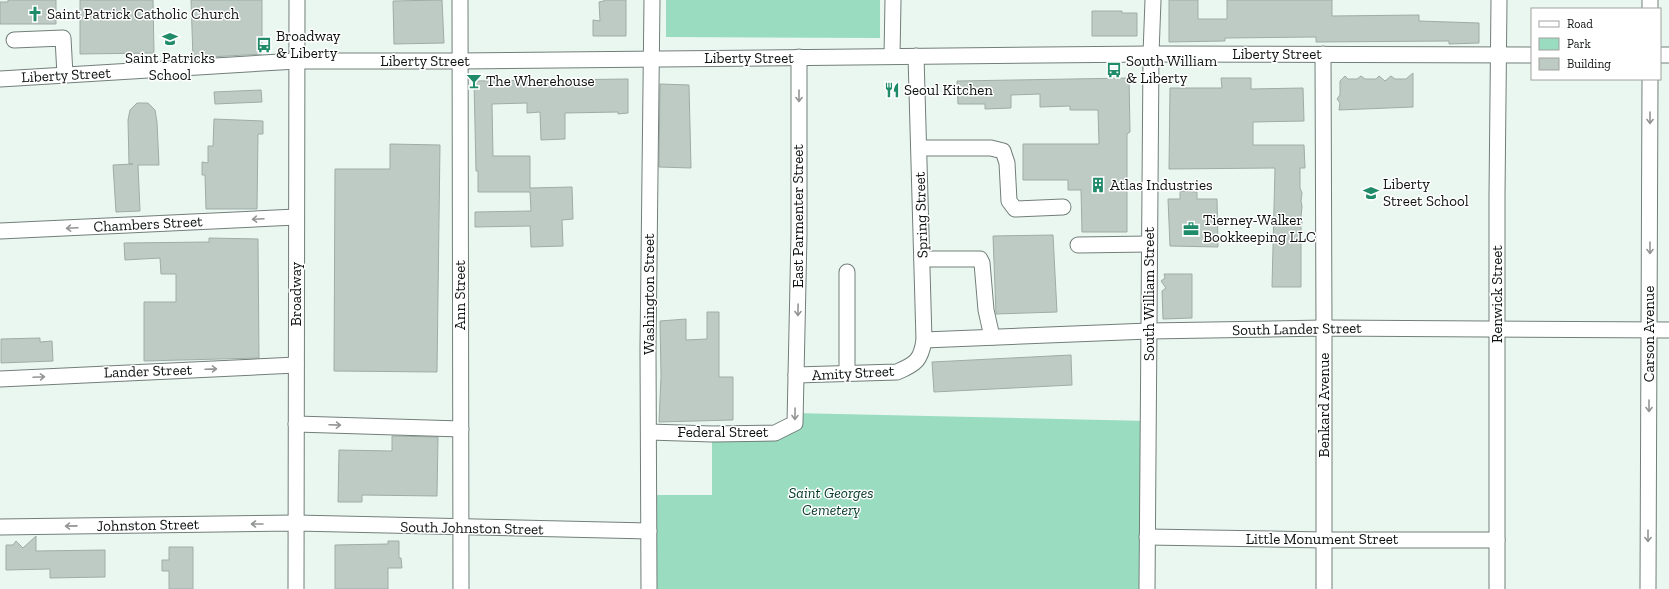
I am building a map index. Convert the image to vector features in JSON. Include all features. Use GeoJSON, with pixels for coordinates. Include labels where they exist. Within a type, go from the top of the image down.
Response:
{"type":"FeatureCollection","features":[{"type":"Feature","properties":{"kind":"street","name":"Broadway"},"geometry":{"type":"LineString","coordinates":[[296,589],[297,0]]}},
{"type":"Feature","properties":{"kind":"street","name":"Ann Street"},"geometry":{"type":"LineString","coordinates":[[460,0],[461,589]]}},
{"type":"Feature","properties":{"kind":"street","name":"Washington Street"},"geometry":{"type":"LineString","coordinates":[[649,589],[652,0]]}},
{"type":"Feature","properties":{"kind":"street"},"geometry":{"type":"LineString","coordinates":[[892,56],[893,0]]}},
{"type":"Feature","properties":{"kind":"street","name":"South William Street"},"geometry":{"type":"LineString","coordinates":[[1147,589],[1149,244],[1153,0]]}},
{"type":"Feature","properties":{"kind":"street","name":"Renwick Street"},"geometry":{"type":"LineString","coordinates":[[1497,589],[1497,195],[1500,0]]}},
{"type":"Feature","properties":{"kind":"street"},"geometry":{"type":"LineString","coordinates":[[14,40],[63,38],[65,75]]}},
{"type":"Feature","properties":{"kind":"street","name":"Liberty Street"},"geometry":{"type":"LineString","coordinates":[[0,79],[297,61],[460,62],[651,58],[1151,54],[1531,55]]}},
{"type":"Feature","properties":{"kind":"street","name":"Benkard Avenue"},"geometry":{"type":"LineString","coordinates":[[1323,54],[1324,589]]}},
{"type":"Feature","properties":{"kind":"street","name":"Spring Street"},"geometry":{"type":"LineString","coordinates":[[909,367],[922,355],[924,340],[916,56]]}},
{"type":"Feature","properties":{"kind":"street","name":"East Parmenter Street"},"geometry":{"type":"LineString","coordinates":[[796,375],[799,236],[799,57]]}},
{"type":"Feature","properties":{"kind":"street","name":"Carson Avenue"},"geometry":{"type":"LineString","coordinates":[[1648,589],[1650,80]]}},
{"type":"Feature","properties":{"kind":"street"},"geometry":{"type":"LineString","coordinates":[[919,148],[991,148],[1003,151],[1007,163],[1009,200],[1016,209],[1063,207]]}},
{"type":"Feature","properties":{"kind":"street","name":"Chambers Street"},"geometry":{"type":"LineString","coordinates":[[0,231],[296,217]]}},
{"type":"Feature","properties":{"kind":"street"},"geometry":{"type":"LineString","coordinates":[[1078,245],[1149,244]]}},
{"type":"Feature","properties":{"kind":"street"},"geometry":{"type":"LineString","coordinates":[[922,259],[980,259],[982,263],[986,310],[992,337]]}},
{"type":"Feature","properties":{"kind":"street"},"geometry":{"type":"LineString","coordinates":[[846,272],[847,374]]}},
{"type":"Feature","properties":{"kind":"street","name":"South Lander Street"},"geometry":{"type":"LineString","coordinates":[[924,340],[1149,332],[1324,328],[1669,330]]}},
{"type":"Feature","properties":{"kind":"street","name":"Lander Street"},"geometry":{"type":"LineString","coordinates":[[0,379],[296,365]]}},
{"type":"Feature","properties":{"kind":"street","name":"Amity Street"},"geometry":{"type":"LineString","coordinates":[[796,375],[897,372],[909,367]]}},
{"type":"Feature","properties":{"kind":"street","name":"Federal Street"},"geometry":{"type":"LineString","coordinates":[[649,432],[712,434],[775,432],[795,424],[796,375]]}},
{"type":"Feature","properties":{"kind":"street"},"geometry":{"type":"LineString","coordinates":[[296,424],[461,429]]}},
{"type":"Feature","properties":{"kind":"street","name":"Johnston Street"},"geometry":{"type":"LineString","coordinates":[[0,527],[296,523]]}},
{"type":"Feature","properties":{"kind":"street","name":"South Johnston Street"},"geometry":{"type":"LineString","coordinates":[[296,523],[649,532]]}},
{"type":"Feature","properties":{"kind":"street","name":"Little Monument Street"},"geometry":{"type":"LineString","coordinates":[[1147,537],[1324,540],[1497,540]]}},
{"type":"Feature","properties":{"kind":"green space"},"geometry":{"type":"Polygon","coordinates":[[[666,0],[880,0],[880,38],[666,37],[666,0]]]}},
{"type":"Feature","properties":{"kind":"green space","name":"Saint Georges Cemetery"},"geometry":{"type":"Polygon","coordinates":[[[793,413],[1148,421],[1147,589],[649,589],[649,495],[712,495],[712,434],[775,433],[793,413]]]}},
{"type":"Feature","properties":{"kind":"building","name":"Saint Patrick Catholic Church"},"geometry":{"type":"Polygon","coordinates":[[[8,0],[56,0],[56,24],[0,24],[0,2],[8,2],[8,0]]]}},
{"type":"Feature","properties":{"kind":"building"},"geometry":{"type":"Polygon","coordinates":[[[80,0],[153,0],[154,53],[80,54],[80,0]]]}},
{"type":"Feature","properties":{"kind":"building"},"geometry":{"type":"Polygon","coordinates":[[[191,0],[262,0],[262,54],[193,58],[191,0]]]}},
{"type":"Feature","properties":{"kind":"building"},"geometry":{"type":"Polygon","coordinates":[[[442,0],[444,43],[394,44],[393,1],[442,0]]]}},
{"type":"Feature","properties":{"kind":"building"},"geometry":{"type":"Polygon","coordinates":[[[604,0],[626,0],[626,36],[593,36],[593,20],[600,21],[599,2],[604,0]]]}},
{"type":"Feature","properties":{"kind":"building"},"geometry":{"type":"Polygon","coordinates":[[[1169,0],[1198,0],[1198,19],[1227,19],[1227,0],[1332,0],[1332,16],[1419,15],[1419,21],[1479,23],[1479,43],[1449,44],[1449,41],[1316,42],[1316,37],[1225,38],[1225,41],[1169,42],[1169,0]]]}},
{"type":"Feature","properties":{"kind":"building"},"geometry":{"type":"Polygon","coordinates":[[[1092,11],[1122,11],[1122,13],[1137,13],[1137,36],[1092,36],[1092,11]]]}},
{"type":"Feature","properties":{"kind":"building"},"geometry":{"type":"Polygon","coordinates":[[[1413,73],[1413,107],[1339,110],[1340,103],[1337,99],[1340,95],[1340,81],[1345,76],[1348,79],[1357,79],[1361,76],[1365,79],[1376,79],[1379,76],[1385,81],[1391,76],[1395,79],[1406,79],[1413,73]]]}},
{"type":"Feature","properties":{"kind":"building"},"geometry":{"type":"Polygon","coordinates":[[[1129,78],[1130,132],[1127,134],[1127,232],[1082,232],[1081,190],[1068,190],[1068,180],[1023,180],[1023,144],[1099,144],[1098,110],[1070,110],[1070,106],[1040,107],[1040,94],[1011,95],[1011,108],[985,109],[985,104],[958,104],[957,81],[1129,78]]]}},
{"type":"Feature","properties":{"kind":"building"},"geometry":{"type":"Polygon","coordinates":[[[1221,78],[1251,78],[1251,89],[1303,88],[1304,121],[1253,122],[1253,145],[1304,145],[1305,168],[1300,168],[1300,188],[1302,193],[1301,287],[1272,287],[1275,168],[1169,169],[1170,88],[1222,88],[1221,78]]]}},
{"type":"Feature","properties":{"kind":"building"},"geometry":{"type":"Polygon","coordinates":[[[628,79],[628,113],[565,113],[565,139],[541,140],[540,112],[527,113],[527,103],[492,104],[493,156],[530,156],[530,188],[572,187],[573,219],[562,220],[563,246],[531,247],[530,226],[475,227],[475,212],[531,211],[530,192],[478,192],[478,171],[476,171],[474,81],[628,79]]]}},
{"type":"Feature","properties":{"kind":"building"},"geometry":{"type":"Polygon","coordinates":[[[660,84],[689,85],[691,168],[659,167],[660,84]]]}},
{"type":"Feature","properties":{"kind":"building"},"geometry":{"type":"Polygon","coordinates":[[[261,90],[262,102],[215,104],[214,92],[261,90]]]}},
{"type":"Feature","properties":{"kind":"building"},"geometry":{"type":"Polygon","coordinates":[[[137,103],[148,103],[155,110],[159,165],[138,165],[140,211],[116,212],[113,165],[133,164],[129,164],[128,120],[130,110],[137,103]]]}},
{"type":"Feature","properties":{"kind":"building"},"geometry":{"type":"Polygon","coordinates":[[[214,119],[263,121],[263,134],[258,134],[257,209],[206,209],[205,175],[202,175],[202,162],[208,163],[208,146],[213,146],[214,119]]]}},
{"type":"Feature","properties":{"kind":"building"},"geometry":{"type":"Polygon","coordinates":[[[390,144],[440,145],[437,372],[334,371],[335,169],[390,169],[390,144]]]}},
{"type":"Feature","properties":{"kind":"building"},"geometry":{"type":"Polygon","coordinates":[[[1180,191],[1197,192],[1197,199],[1217,199],[1218,247],[1170,246],[1168,199],[1180,199],[1180,191]]]}},
{"type":"Feature","properties":{"kind":"building"},"geometry":{"type":"Polygon","coordinates":[[[1053,235],[1057,312],[996,314],[993,236],[1053,235]]]}},
{"type":"Feature","properties":{"kind":"building"},"geometry":{"type":"Polygon","coordinates":[[[209,238],[258,239],[259,358],[144,361],[144,302],[176,302],[176,274],[161,274],[160,258],[125,260],[124,243],[209,242],[209,238]]]}},
{"type":"Feature","properties":{"kind":"building"},"geometry":{"type":"Polygon","coordinates":[[[1164,274],[1192,274],[1192,318],[1163,319],[1162,291],[1166,288],[1161,281],[1165,278],[1164,274]]]}},
{"type":"Feature","properties":{"kind":"building"},"geometry":{"type":"Polygon","coordinates":[[[707,312],[719,312],[719,377],[733,377],[733,420],[659,422],[661,376],[660,321],[686,319],[686,340],[707,339],[707,312]]]}},
{"type":"Feature","properties":{"kind":"building"},"geometry":{"type":"Polygon","coordinates":[[[40,338],[40,342],[52,341],[53,361],[1,363],[1,339],[40,338]]]}},
{"type":"Feature","properties":{"kind":"building"},"geometry":{"type":"Polygon","coordinates":[[[1071,355],[1072,385],[934,392],[932,362],[1071,355]]]}},
{"type":"Feature","properties":{"kind":"building"},"geometry":{"type":"Polygon","coordinates":[[[392,436],[438,437],[437,496],[362,495],[362,502],[338,502],[339,450],[392,451],[392,436]]]}},
{"type":"Feature","properties":{"kind":"building"},"geometry":{"type":"Polygon","coordinates":[[[36,536],[36,551],[105,550],[105,577],[50,578],[50,569],[6,570],[6,545],[13,545],[16,541],[23,548],[36,536]]]}},
{"type":"Feature","properties":{"kind":"building"},"geometry":{"type":"Polygon","coordinates":[[[388,541],[399,541],[399,558],[401,558],[402,568],[388,568],[388,589],[335,589],[335,545],[388,544],[388,541]]]}},
{"type":"Feature","properties":{"kind":"building"},"geometry":{"type":"Polygon","coordinates":[[[169,547],[193,547],[193,589],[169,589],[169,571],[162,571],[162,560],[169,560],[169,547]]]}},
{"type":"Feature","properties":{"kind":"place","name":"Saint Patrick Catholic Church"},"geometry":{"type":"Point","coordinates":[35,14]}},
{"type":"Feature","properties":{"kind":"place","name":"Saint Patricks School"},"geometry":{"type":"Point","coordinates":[170,39]}},
{"type":"Feature","properties":{"kind":"place","name":"Broadway & Liberty"},"geometry":{"type":"Point","coordinates":[264,45]}},
{"type":"Feature","properties":{"kind":"place","name":"South William & Liberty"},"geometry":{"type":"Point","coordinates":[1114,70]}},
{"type":"Feature","properties":{"kind":"place","name":"The Wherehouse"},"geometry":{"type":"Point","coordinates":[474,81]}},
{"type":"Feature","properties":{"kind":"place","name":"Seoul Kitchen"},"geometry":{"type":"Point","coordinates":[892,90]}},
{"type":"Feature","properties":{"kind":"place","name":"Atlas Industries"},"geometry":{"type":"Point","coordinates":[1098,185]}},
{"type":"Feature","properties":{"kind":"place","name":"Liberty Street School"},"geometry":{"type":"Point","coordinates":[1371,193]}},
{"type":"Feature","properties":{"kind":"place","name":"Tierney-Walker Bookkeeping LLC"},"geometry":{"type":"Point","coordinates":[1191,229]}}]}
